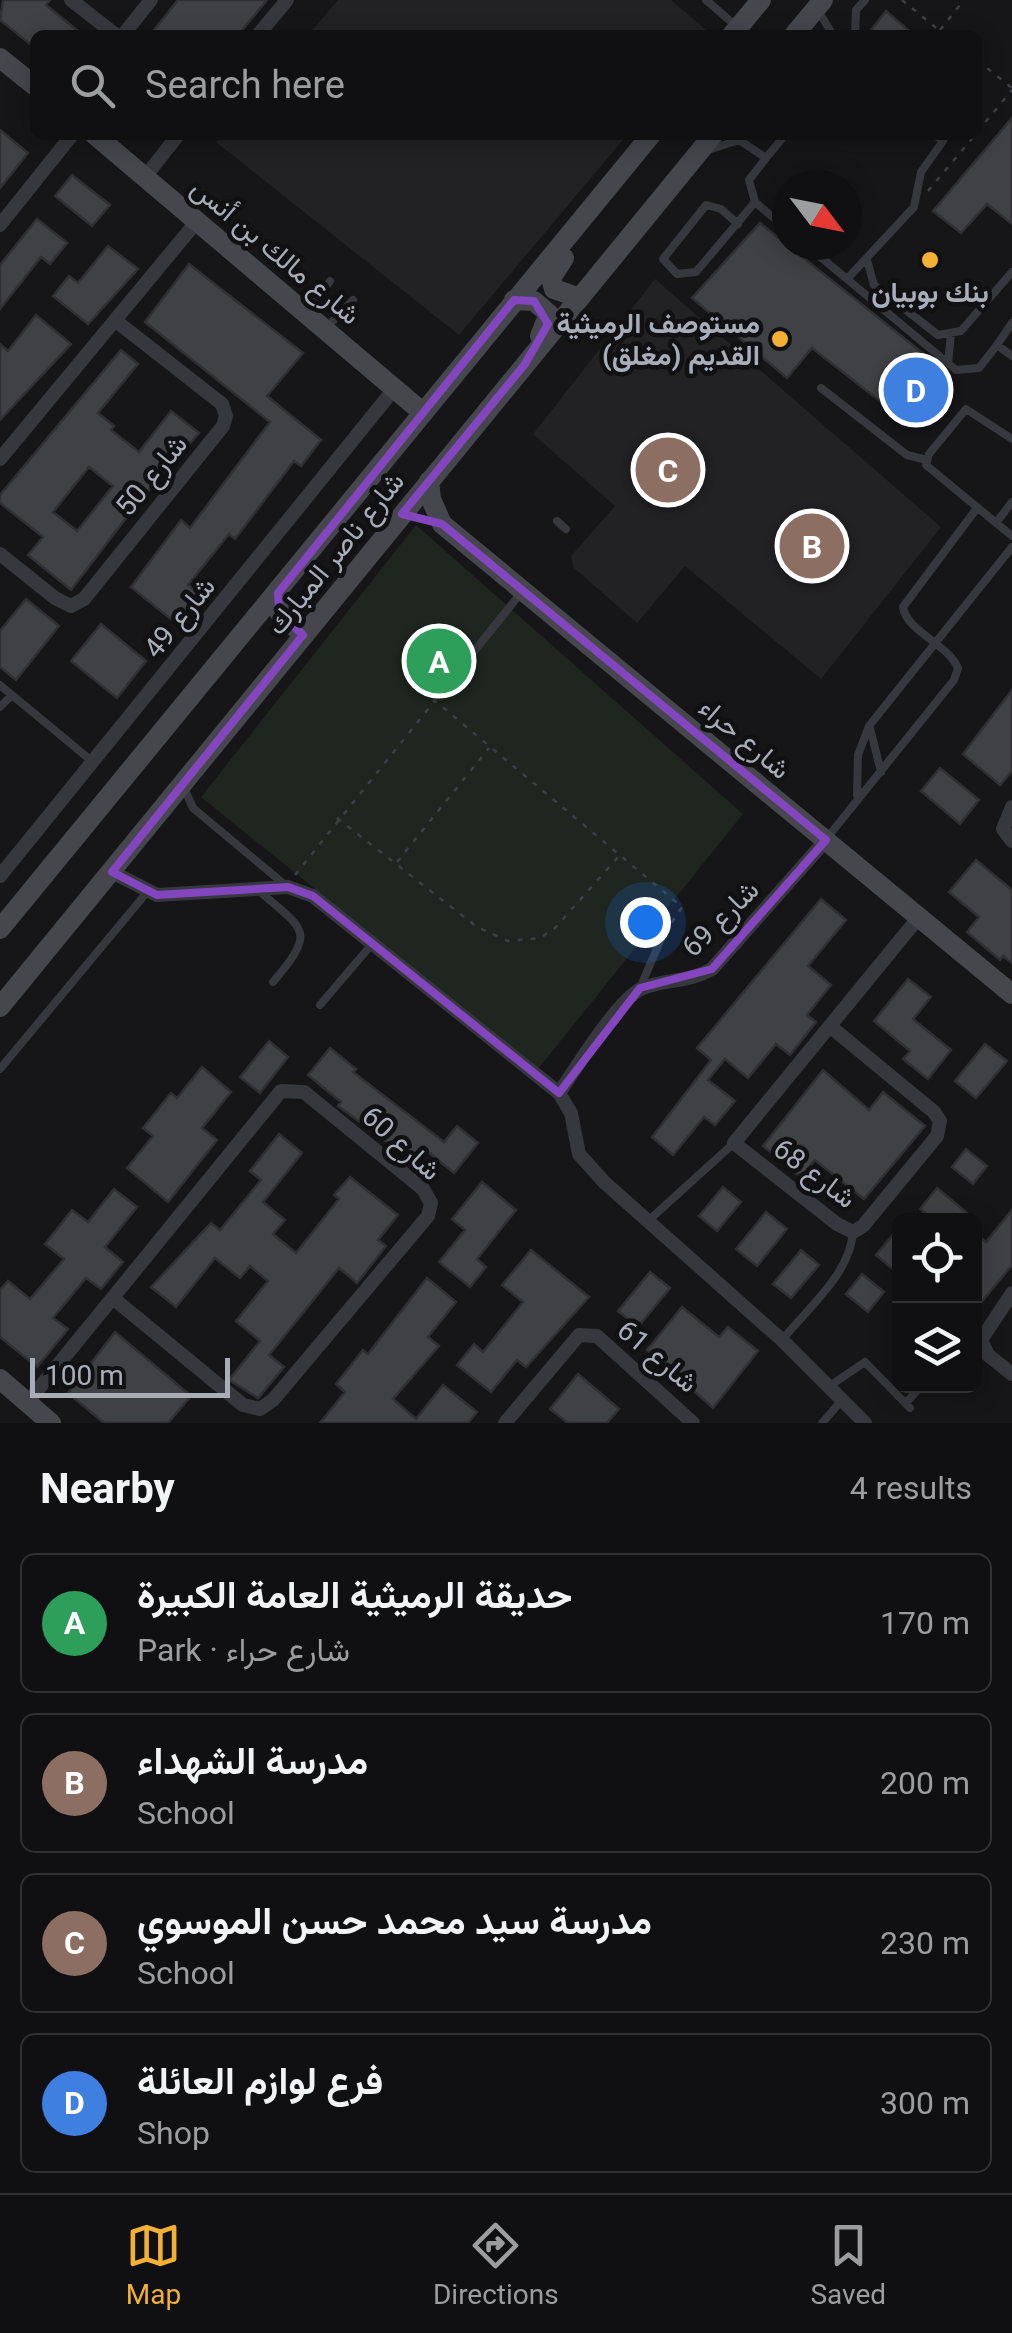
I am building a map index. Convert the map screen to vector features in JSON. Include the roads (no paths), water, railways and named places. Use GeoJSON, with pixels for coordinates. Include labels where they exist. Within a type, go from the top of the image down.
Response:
{"type":"FeatureCollection","features":[{"type":"Feature","properties":{"kind":"street"},"geometry":{"type":"LineString","coordinates":[[71,0],[112,30]]}},
{"type":"Feature","properties":{"kind":"street"},"geometry":{"type":"LineString","coordinates":[[124,30],[151,0]]}},
{"type":"Feature","properties":{"kind":"street"},"geometry":{"type":"LineString","coordinates":[[262,30],[286,0]]}},
{"type":"Feature","properties":{"kind":"street"},"geometry":{"type":"LineString","coordinates":[[736,30],[761,0]]}},
{"type":"Feature","properties":{"kind":"street"},"geometry":{"type":"LineString","coordinates":[[798,30],[820,4]]}},
{"type":"Feature","properties":{"kind":"street"},"geometry":{"type":"LineString","coordinates":[[0,58],[30,82]]}},
{"type":"Feature","properties":{"kind":"street"},"geometry":{"type":"LineString","coordinates":[[1,221],[68,140]]}},
{"type":"Feature","properties":{"kind":"street","name":"شارع مالك بن أنس"},"geometry":{"type":"LineString","coordinates":[[100,140],[421,411]]}},
{"type":"Feature","properties":{"kind":"street"},"geometry":{"type":"LineString","coordinates":[[145,177],[174,140]]}},
{"type":"Feature","properties":{"kind":"street","name":"شارع ناصر المبارك"},"geometry":{"type":"LineString","coordinates":[[0,929],[647,140]]}},
{"type":"Feature","properties":{"kind":"street","name":"شارع ناصر المبارك"},"geometry":{"type":"LineString","coordinates":[[0,1007],[709,140]]}},
{"type":"Feature","properties":{"kind":"street"},"geometry":{"type":"LineString","coordinates":[[580,298],[564,296],[554,289],[550,278],[595,220],[604,193]]}},
{"type":"Feature","properties":{"kind":"street"},"geometry":{"type":"LineString","coordinates":[[0,460],[198,220]]}},
{"type":"Feature","properties":{"kind":"street"},"geometry":{"type":"LineString","coordinates":[[514,300],[534,300],[549,314],[525,364]]}},
{"type":"Feature","properties":{"kind":"street","name":"شارع 50"},"geometry":{"type":"LineString","coordinates":[[0,554],[55,598],[71,606],[84,599],[223,426],[226,416],[222,404],[116,321]]}},
{"type":"Feature","properties":{"kind":"street","name":"شارع 49"},"geometry":{"type":"LineString","coordinates":[[0,876],[395,388]]}},
{"type":"Feature","properties":{"kind":"street"},"geometry":{"type":"LineString","coordinates":[[429,481],[433,508],[442,524]]}},
{"type":"Feature","properties":{"kind":"street"},"geometry":{"type":"LineString","coordinates":[[396,522],[416,518],[442,524]]}},
{"type":"Feature","properties":{"kind":"street","name":"شارع حراء"},"geometry":{"type":"LineString","coordinates":[[442,524],[1012,994]]}},
{"type":"Feature","properties":{"kind":"street"},"geometry":{"type":"LineString","coordinates":[[278,593],[280,612],[294,627],[308,628]]}},
{"type":"Feature","properties":{"kind":"street"},"geometry":{"type":"LineString","coordinates":[[1012,807],[1003,828],[1012,841]]}},
{"type":"Feature","properties":{"kind":"street","name":"شارع 69"},"geometry":{"type":"LineString","coordinates":[[640,988],[690,981],[712,969],[826,840]]}},
{"type":"Feature","properties":{"kind":"street"},"geometry":{"type":"LineString","coordinates":[[112,872],[148,891],[166,895],[288,887],[313,896],[559,1094],[570,1113],[579,1154],[647,1222],[782,1340],[865,1423]]}},
{"type":"Feature","properties":{"kind":"street","name":"شارع 68"},"geometry":{"type":"LineString","coordinates":[[831,1027],[940,1121],[937,1136],[864,1226],[853,1232],[837,1224],[734,1143],[919,917]]}},
{"type":"Feature","properties":{"kind":"street"},"geometry":{"type":"LineString","coordinates":[[559,1094],[598,1035],[640,988]]}},
{"type":"Feature","properties":{"kind":"street","name":"شارع 60"},"geometry":{"type":"LineString","coordinates":[[27,1404],[281,1090],[304,1092],[423,1189],[432,1203],[428,1216],[273,1400],[260,1410],[251,1409]]}},
{"type":"Feature","properties":{"kind":"street"},"geometry":{"type":"LineString","coordinates":[[982,1326],[1012,1293]]}},
{"type":"Feature","properties":{"kind":"street"},"geometry":{"type":"LineString","coordinates":[[112,1298],[251,1409],[240,1423]]}},
{"type":"Feature","properties":{"kind":"street","name":"شارع 61"},"geometry":{"type":"LineString","coordinates":[[506,1423],[579,1335],[596,1336],[693,1423]]}},
{"type":"Feature","properties":{"kind":"street"},"geometry":{"type":"LineString","coordinates":[[982,1344],[988,1355],[1012,1374]]}},
{"type":"Feature","properties":{"kind":"street"},"geometry":{"type":"LineString","coordinates":[[0,1380],[52,1423]]}},
{"type":"Feature","properties":{"kind":"lane"},"geometry":{"type":"LineString","coordinates":[[706,0],[734,30]]}},
{"type":"Feature","properties":{"kind":"lane"},"geometry":{"type":"LineString","coordinates":[[855,30],[856,10],[865,0]]}},
{"type":"Feature","properties":{"kind":"lane"},"geometry":{"type":"LineString","coordinates":[[820,4],[830,30]]}},
{"type":"Feature","properties":{"kind":"lane"},"geometry":{"type":"LineString","coordinates":[[698,152],[739,140],[766,158]]}},
{"type":"Feature","properties":{"kind":"lane"},"geometry":{"type":"LineString","coordinates":[[772,216],[755,202],[749,180],[781,140]]}},
{"type":"Feature","properties":{"kind":"lane"},"geometry":{"type":"LineString","coordinates":[[847,279],[914,208],[920,172],[943,142],[941,140]]}},
{"type":"Feature","properties":{"kind":"lane"},"geometry":{"type":"LineString","coordinates":[[738,224],[716,206],[706,205],[663,259],[678,274],[688,276],[738,224],[755,202]]}},
{"type":"Feature","properties":{"kind":"lane"},"geometry":{"type":"LineString","coordinates":[[824,260],[956,370],[979,368],[1012,323]]}},
{"type":"Feature","properties":{"kind":"lane"},"geometry":{"type":"LineString","coordinates":[[867,260],[874,285],[938,335],[962,331],[1012,272]]}},
{"type":"Feature","properties":{"kind":"lane"},"geometry":{"type":"LineString","coordinates":[[308,313],[330,280]]}},
{"type":"Feature","properties":{"kind":"lane"},"geometry":{"type":"LineString","coordinates":[[326,328],[353,300]]}},
{"type":"Feature","properties":{"kind":"lane"},"geometry":{"type":"LineString","coordinates":[[948,364],[951,333]]}},
{"type":"Feature","properties":{"kind":"lane"},"geometry":{"type":"LineString","coordinates":[[997,344],[1012,356]]}},
{"type":"Feature","properties":{"kind":"lane"},"geometry":{"type":"LineString","coordinates":[[821,388],[908,455],[926,460]]}},
{"type":"Feature","properties":{"kind":"lane"},"geometry":{"type":"LineString","coordinates":[[926,460],[966,409],[1012,439]]}},
{"type":"Feature","properties":{"kind":"lane"},"geometry":{"type":"LineString","coordinates":[[926,460],[929,470],[1012,536]]}},
{"type":"Feature","properties":{"kind":"lane"},"geometry":{"type":"LineString","coordinates":[[996,523],[1012,502]]}},
{"type":"Feature","properties":{"kind":"lane"},"geometry":{"type":"LineString","coordinates":[[826,840],[954,680],[958,668],[953,657],[905,618],[902,607],[977,508]]}},
{"type":"Feature","properties":{"kind":"lane"},"geometry":{"type":"LineString","coordinates":[[557,520],[566,529]]}},
{"type":"Feature","properties":{"kind":"lane"},"geometry":{"type":"LineString","coordinates":[[853,804],[860,776],[858,755],[869,726],[1012,546]]}},
{"type":"Feature","properties":{"kind":"lane"},"geometry":{"type":"LineString","coordinates":[[472,654],[523,591]]}},
{"type":"Feature","properties":{"kind":"lane"},"geometry":{"type":"LineString","coordinates":[[0,685],[94,763]]}},
{"type":"Feature","properties":{"kind":"lane"},"geometry":{"type":"LineString","coordinates":[[0,708],[12,695]]}},
{"type":"Feature","properties":{"kind":"lane"},"geometry":{"type":"LineString","coordinates":[[869,726],[881,772]]}},
{"type":"Feature","properties":{"kind":"lane"},"geometry":{"type":"LineString","coordinates":[[183,784],[193,808],[288,887]]}},
{"type":"Feature","properties":{"kind":"lane"},"geometry":{"type":"LineString","coordinates":[[257,889],[298,926],[303,938],[300,950],[273,982]]}},
{"type":"Feature","properties":{"kind":"lane"},"geometry":{"type":"LineString","coordinates":[[0,1069],[148,891]]}},
{"type":"Feature","properties":{"kind":"lane"},"geometry":{"type":"LineString","coordinates":[[640,988],[660,939]]}},
{"type":"Feature","properties":{"kind":"lane"},"geometry":{"type":"LineString","coordinates":[[320,1005],[372,944]]}},
{"type":"Feature","properties":{"kind":"lane"},"geometry":{"type":"LineString","coordinates":[[647,1222],[734,1143]]}},
{"type":"Feature","properties":{"kind":"lane"},"geometry":{"type":"LineString","coordinates":[[782,1340],[840,1271],[851,1251],[853,1232]]}},
{"type":"Feature","properties":{"kind":"lane"},"geometry":{"type":"LineString","coordinates":[[828,1388],[865,1362],[892,1389]]}},
{"type":"Feature","properties":{"kind":"lane"},"geometry":{"type":"LineString","coordinates":[[896,1393],[908,1405],[916,1393]]}},
{"type":"Feature","properties":{"kind":"lane"},"geometry":{"type":"LineString","coordinates":[[822,1423],[842,1400]]}},
{"type":"Feature","properties":{"kind":"place","name":"بنك بوبيان"},"geometry":{"type":"Point","coordinates":[930,260]}},
{"type":"Feature","properties":{"kind":"place","name":"مستوصف الرميثية القديم (مغلق)"},"geometry":{"type":"Point","coordinates":[780,339]}},
{"type":"Feature","properties":{"kind":"place","name":"فرع لوازم العائلة"},"geometry":{"type":"Point","coordinates":[916,390]}},
{"type":"Feature","properties":{"kind":"place","name":"مدرسة سيد محمد حسن الموسوي"},"geometry":{"type":"Point","coordinates":[668,470]}},
{"type":"Feature","properties":{"kind":"place","name":"مدرسة الشهداء"},"geometry":{"type":"Point","coordinates":[812,546]}},
{"type":"Feature","properties":{"kind":"place","name":"حديقة الرميثية العامة الكبيرة"},"geometry":{"type":"Point","coordinates":[439,661]}}]}
